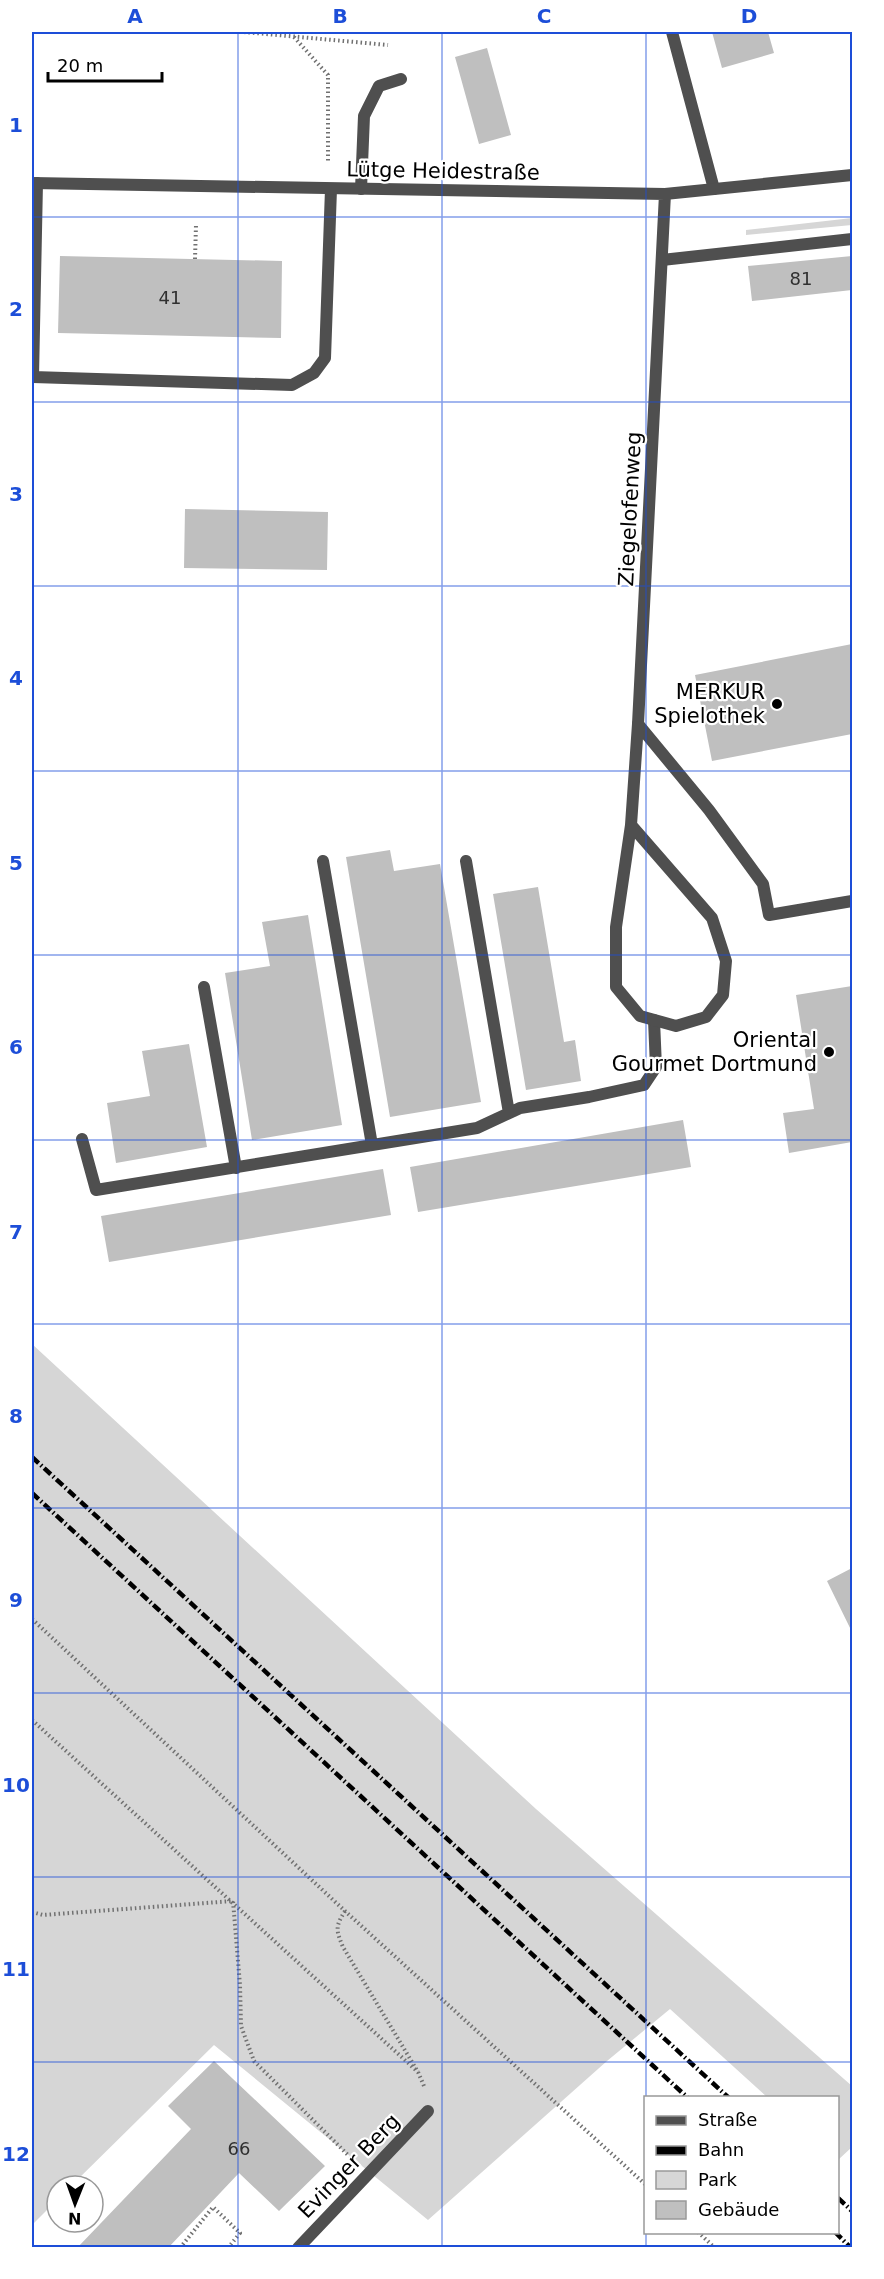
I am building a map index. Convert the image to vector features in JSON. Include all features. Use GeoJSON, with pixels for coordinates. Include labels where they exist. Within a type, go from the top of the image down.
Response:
{"type":"FeatureCollection","features":[{"type":"Feature","properties":{"kind":"street"},"geometry":{"type":"LineString","coordinates":[[672,32],[714,189]]}},
{"type":"Feature","properties":{"kind":"street"},"geometry":{"type":"LineString","coordinates":[[361,189],[364,116],[380,86],[401,79]]}},
{"type":"Feature","properties":{"kind":"street","name":"Lütge Heidestraße"},"geometry":{"type":"LineString","coordinates":[[34,183],[665,194],[852,175]]}},
{"type":"Feature","properties":{"kind":"street"},"geometry":{"type":"LineString","coordinates":[[34,183],[33,377],[292,385],[314,373],[325,358],[331,189]]}},
{"type":"Feature","properties":{"kind":"street","name":"Ziegelofenweg"},"geometry":{"type":"LineString","coordinates":[[631,825],[712,918],[726,961],[723,995],[706,1017],[676,1026],[640,1016],[616,987],[616,927],[631,825],[638,724],[665,194]]}},
{"type":"Feature","properties":{"kind":"street"},"geometry":{"type":"LineString","coordinates":[[662,260],[852,239]]}},
{"type":"Feature","properties":{"kind":"street"},"geometry":{"type":"LineString","coordinates":[[638,724],[709,810],[763,884],[769,915],[852,901]]}},
{"type":"Feature","properties":{"kind":"street"},"geometry":{"type":"LineString","coordinates":[[323,861],[372,1145]]}},
{"type":"Feature","properties":{"kind":"street"},"geometry":{"type":"LineString","coordinates":[[466,861],[509,1113]]}},
{"type":"Feature","properties":{"kind":"street"},"geometry":{"type":"LineString","coordinates":[[204,987],[236,1168]]}},
{"type":"Feature","properties":{"kind":"street"},"geometry":{"type":"LineString","coordinates":[[82,1139],[96,1190],[477,1128],[520,1108],[644,1085],[657,1067],[654,1020]]}},
{"type":"Feature","properties":{"kind":"street","name":"Evinger Berg"},"geometry":{"type":"LineString","coordinates":[[298,2247],[428,2110]]}},
{"type":"Feature","properties":{"kind":"path"},"geometry":{"type":"LineString","coordinates":[[244,32],[388,45]]}},
{"type":"Feature","properties":{"kind":"path"},"geometry":{"type":"LineString","coordinates":[[293,36],[328,75],[328,162]]}},
{"type":"Feature","properties":{"kind":"path"},"geometry":{"type":"LineString","coordinates":[[195,259],[196,225]]}},
{"type":"Feature","properties":{"kind":"path"},"geometry":{"type":"LineString","coordinates":[[32,1619],[345,1911],[644,2184]]}},
{"type":"Feature","properties":{"kind":"path"},"geometry":{"type":"LineString","coordinates":[[32,1720],[418,2072]]}},
{"type":"Feature","properties":{"kind":"path"},"geometry":{"type":"LineString","coordinates":[[32,1912],[43,1915],[233,1901]]}},
{"type":"Feature","properties":{"kind":"path"},"geometry":{"type":"LineString","coordinates":[[233,1901],[241,2026],[254,2061],[368,2174]]}},
{"type":"Feature","properties":{"kind":"path"},"geometry":{"type":"LineString","coordinates":[[345,1911],[338,1922],[337,1931],[343,1947],[418,2072],[429,2099],[428,2110]]}},
{"type":"Feature","properties":{"kind":"path"},"geometry":{"type":"LineString","coordinates":[[180,2247],[213,2207],[240,2233],[228,2247]]}},
{"type":"Feature","properties":{"kind":"path"},"geometry":{"type":"LineString","coordinates":[[700,2234],[715,2247]]}},
{"type":"Feature","properties":{"kind":"green space"},"geometry":{"type":"Polygon","coordinates":[[[852,218],[852,225],[746,235],[746,230],[852,218]]]}},
{"type":"Feature","properties":{"kind":"green space"},"geometry":{"type":"Polygon","coordinates":[[[32,1344],[536,1809],[852,2086],[852,2147],[839,2159],[839,2096],[766,2096],[670,2009],[607,2061],[428,2220],[214,2045],[83,2174],[45,2174],[45,2212],[32,2225],[32,1344]]]}},
{"type":"Feature","properties":{"kind":"building"},"geometry":{"type":"Polygon","coordinates":[[[712,32],[768,32],[774,53],[722,68],[712,32]]]}},
{"type":"Feature","properties":{"kind":"building"},"geometry":{"type":"Polygon","coordinates":[[[487,48],[511,135],[479,144],[455,57],[487,48]]]}},
{"type":"Feature","properties":{"kind":"building"},"geometry":{"type":"Polygon","coordinates":[[[60,256],[282,261],[281,338],[58,333],[60,256]]]}},
{"type":"Feature","properties":{"kind":"building"},"geometry":{"type":"Polygon","coordinates":[[[852,256],[852,290],[752,301],[748,266],[852,256]]]}},
{"type":"Feature","properties":{"kind":"building"},"geometry":{"type":"Polygon","coordinates":[[[185,509],[328,512],[327,570],[184,568],[185,509]]]}},
{"type":"Feature","properties":{"kind":"building","name":"MERKUR Spielothek"},"geometry":{"type":"Polygon","coordinates":[[[852,644],[852,734],[712,761],[695,675],[852,644]]]}},
{"type":"Feature","properties":{"kind":"building"},"geometry":{"type":"Polygon","coordinates":[[[390,850],[394,871],[440,864],[481,1102],[390,1117],[346,857],[390,850]]]}},
{"type":"Feature","properties":{"kind":"building"},"geometry":{"type":"Polygon","coordinates":[[[538,887],[564,1042],[575,1040],[581,1081],[526,1090],[493,894],[538,887]]]}},
{"type":"Feature","properties":{"kind":"building"},"geometry":{"type":"Polygon","coordinates":[[[308,915],[342,1125],[252,1140],[225,973],[270,966],[262,922],[308,915]]]}},
{"type":"Feature","properties":{"kind":"building","name":"Oriental Gourmet Dortmund"},"geometry":{"type":"Polygon","coordinates":[[[852,986],[852,1142],[789,1153],[783,1113],[814,1109],[796,995],[852,986]]]}},
{"type":"Feature","properties":{"kind":"building"},"geometry":{"type":"Polygon","coordinates":[[[189,1044],[207,1147],[116,1163],[107,1103],[150,1096],[142,1051],[189,1044]]]}},
{"type":"Feature","properties":{"kind":"building"},"geometry":{"type":"Polygon","coordinates":[[[683,1120],[691,1167],[418,1212],[410,1167],[683,1120]]]}},
{"type":"Feature","properties":{"kind":"building"},"geometry":{"type":"Polygon","coordinates":[[[383,1169],[391,1215],[109,1262],[101,1216],[383,1169]]]}},
{"type":"Feature","properties":{"kind":"building"},"geometry":{"type":"Polygon","coordinates":[[[852,1568],[852,1632],[827,1581],[852,1568]]]}},
{"type":"Feature","properties":{"kind":"building"},"geometry":{"type":"Polygon","coordinates":[[[214,2061],[325,2166],[279,2211],[239,2173],[168,2248],[77,2248],[90,2234],[105,2234],[105,2219],[191,2129],[168,2106],[214,2061]]]}},
{"type":"Feature","properties":{"kind":"railway"},"geometry":{"type":"LineString","coordinates":[[32,1457],[727,2096]]}},
{"type":"Feature","properties":{"kind":"railway"},"geometry":{"type":"LineString","coordinates":[[32,1493],[686,2096]]}},
{"type":"Feature","properties":{"kind":"railway"},"geometry":{"type":"LineString","coordinates":[[839,2199],[852,2211]]}},
{"type":"Feature","properties":{"kind":"railway"},"geometry":{"type":"LineString","coordinates":[[837,2234],[851,2248]]}},
{"type":"Feature","properties":{"kind":"place","name":"MERKUR Spielothek"},"geometry":{"type":"Point","coordinates":[777,704]}},
{"type":"Feature","properties":{"kind":"place","name":"Oriental Gourmet Dortmund"},"geometry":{"type":"Point","coordinates":[829,1052]}}]}
